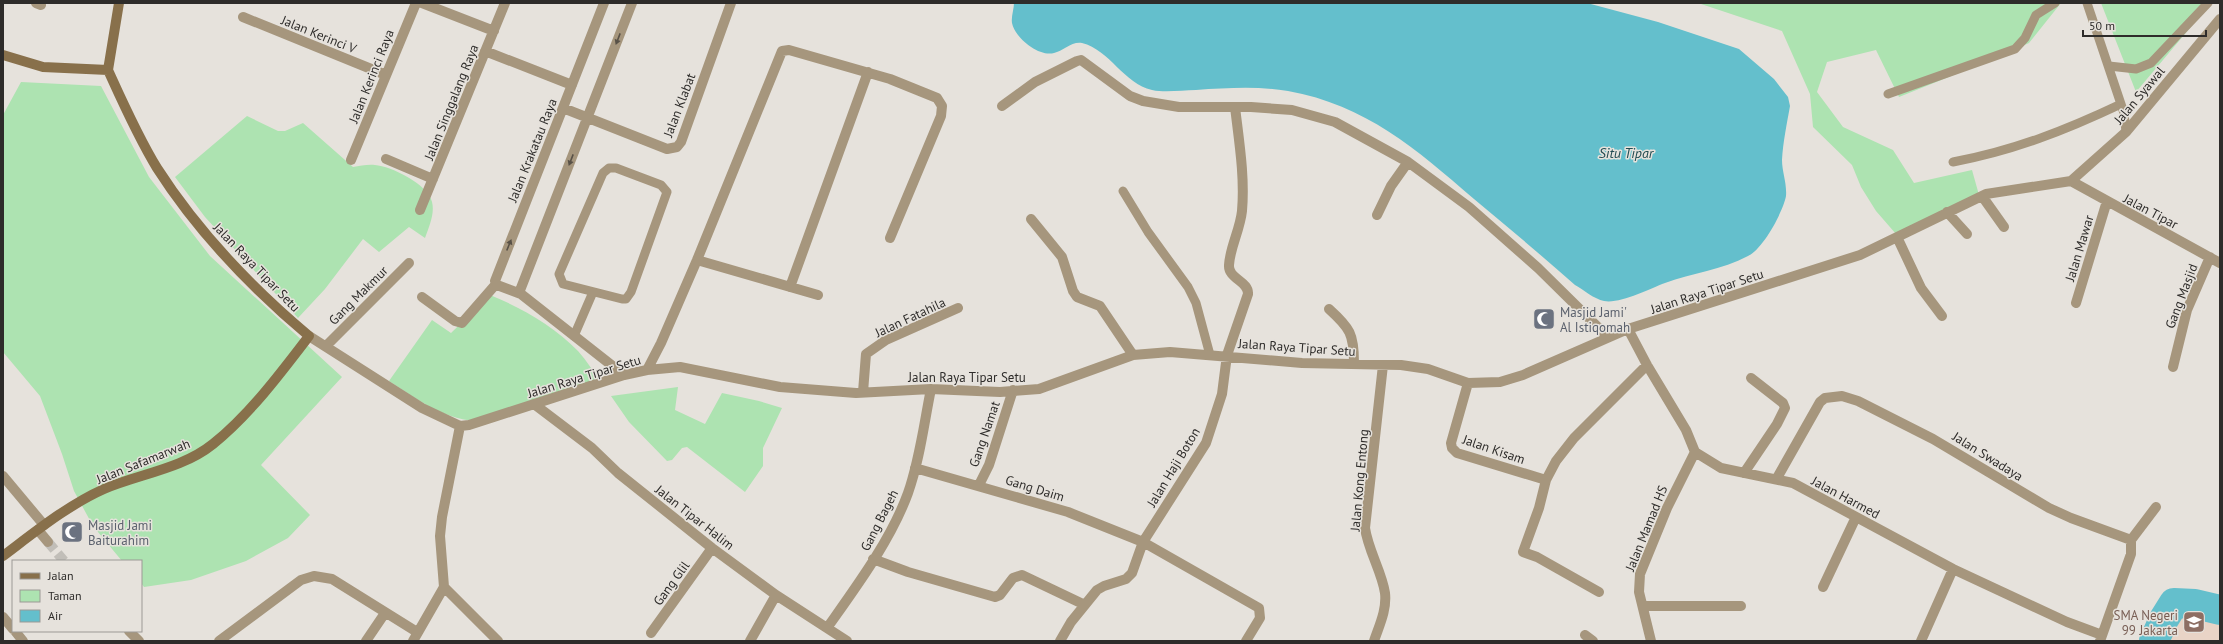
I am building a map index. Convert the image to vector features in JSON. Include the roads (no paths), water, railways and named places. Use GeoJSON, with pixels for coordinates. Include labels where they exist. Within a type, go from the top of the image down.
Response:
{"type":"FeatureCollection","features":[{"type":"Feature","properties":{"kind":"street"},"geometry":{"type":"LineString","coordinates":[[3,55],[43,67],[108,70],[119,3]]}},
{"type":"Feature","properties":{"kind":"street","name":"Jalan Kerinci Raya"},"geometry":{"type":"LineString","coordinates":[[351,160],[416,3]]}},
{"type":"Feature","properties":{"kind":"street"},"geometry":{"type":"LineString","coordinates":[[422,3],[494,31]]}},
{"type":"Feature","properties":{"kind":"street","name":"Jalan Singgalang Raya"},"geometry":{"type":"LineString","coordinates":[[420,210],[505,3]]}},
{"type":"Feature","properties":{"kind":"street","name":"Jalan Krakatau Raya"},"geometry":{"type":"LineString","coordinates":[[496,284],[495,281],[604,3]]}},
{"type":"Feature","properties":{"kind":"street"},"geometry":{"type":"LineString","coordinates":[[519,293],[632,3]]}},
{"type":"Feature","properties":{"kind":"street","name":"Jalan Klabat"},"geometry":{"type":"LineString","coordinates":[[563,108],[667,149],[677,147],[681,142],[731,3]]}},
{"type":"Feature","properties":{"kind":"street","name":"Jalan Kerinci V"},"geometry":{"type":"LineString","coordinates":[[243,17],[386,75]]}},
{"type":"Feature","properties":{"kind":"street","name":"Jalan Syawal"},"geometry":{"type":"LineString","coordinates":[[2071,181],[2126,132],[2220,19]]}},
{"type":"Feature","properties":{"kind":"street"},"geometry":{"type":"LineString","coordinates":[[647,370],[661,343],[697,260],[780,54],[789,50],[890,78],[937,98],[942,106],[941,116],[890,238]]}},
{"type":"Feature","properties":{"kind":"street"},"geometry":{"type":"LineString","coordinates":[[485,51],[572,85]]}},
{"type":"Feature","properties":{"kind":"street"},"geometry":{"type":"LineString","coordinates":[[1002,106],[1036,82],[1076,60],[1081,60],[1130,96],[1143,101],[1179,107],[1235,107],[1292,110],[1335,122],[1408,162],[1469,207],[1538,268],[1608,337]]}},
{"type":"Feature","properties":{"kind":"street","name":"Jalan Raya Tipar Setu"},"geometry":{"type":"LineString","coordinates":[[108,70],[135,129],[179,200],[212,240],[267,300],[310,336],[422,408],[460,426],[469,425],[624,376],[647,370],[680,367],[780,387],[863,392],[931,389],[1000,392],[1039,389],[1133,355],[1170,352],[1227,355],[1302,363],[1354,363],[1415,366],[1468,383],[1500,382],[1523,375],[1628,329],[1840,263],[1874,249],[1982,196],[2043,184],[2071,181]]}},
{"type":"Feature","properties":{"kind":"street"},"geometry":{"type":"LineString","coordinates":[[790,287],[868,72]]}},
{"type":"Feature","properties":{"kind":"street","name":"Jalan Haji Boton"},"geometry":{"type":"LineString","coordinates":[[1060,641],[1071,622],[1101,588],[1126,579],[1132,573],[1143,542],[1206,442],[1222,394],[1227,355],[1246,301],[1248,289],[1230,272],[1229,267],[1238,234],[1242,206],[1241,158],[1235,107]]}},
{"type":"Feature","properties":{"kind":"street"},"geometry":{"type":"LineString","coordinates":[[386,159],[433,179]]}},
{"type":"Feature","properties":{"kind":"street"},"geometry":{"type":"LineString","coordinates":[[1377,215],[1391,186],[1408,162]]}},
{"type":"Feature","properties":{"kind":"street","name":"Jalan Tipar"},"geometry":{"type":"LineString","coordinates":[[2071,181],[2220,263]]}},
{"type":"Feature","properties":{"kind":"street"},"geometry":{"type":"LineString","coordinates":[[1982,196],[2004,228]]}},
{"type":"Feature","properties":{"kind":"street","name":"Jalan Mawar"},"geometry":{"type":"LineString","coordinates":[[2076,303],[2107,201]]}},
{"type":"Feature","properties":{"kind":"street"},"geometry":{"type":"LineString","coordinates":[[1947,212],[1967,234]]}},
{"type":"Feature","properties":{"kind":"street"},"geometry":{"type":"LineString","coordinates":[[1031,219],[1062,257],[1073,291],[1077,297],[1100,306],[1133,355]]}},
{"type":"Feature","properties":{"kind":"street"},"geometry":{"type":"LineString","coordinates":[[1897,237],[1921,288],[1942,316]]}},
{"type":"Feature","properties":{"kind":"street","name":"Gang Masjid"},"geometry":{"type":"LineString","coordinates":[[2173,368],[2187,310],[2210,257]]}},
{"type":"Feature","properties":{"kind":"street"},"geometry":{"type":"LineString","coordinates":[[697,260],[818,295]]}},
{"type":"Feature","properties":{"kind":"street","name":"Gang Makmur"},"geometry":{"type":"LineString","coordinates":[[326,346],[409,263]]}},
{"type":"Feature","properties":{"kind":"street"},"geometry":{"type":"LineString","coordinates":[[422,297],[455,321],[462,322],[496,284],[519,293],[624,376]]}},
{"type":"Feature","properties":{"kind":"street","name":"Jalan Fatahila"},"geometry":{"type":"LineString","coordinates":[[863,392],[866,354],[886,340],[958,308]]}},
{"type":"Feature","properties":{"kind":"street"},"geometry":{"type":"LineString","coordinates":[[1329,309],[1345,324],[1352,336],[1354,363]]}},
{"type":"Feature","properties":{"kind":"street"},"geometry":{"type":"LineString","coordinates":[[1628,329],[1647,365],[1686,430],[1695,452]]}},
{"type":"Feature","properties":{"kind":"street","name":"Jalan Safamarwah"},"geometry":{"type":"LineString","coordinates":[[3,556],[41,527],[103,489],[187,460],[212,444],[251,408],[310,336]]}},
{"type":"Feature","properties":{"kind":"street","name":"Jalan Kong Entong"},"geometry":{"type":"LineString","coordinates":[[1374,641],[1385,606],[1385,592],[1367,543],[1365,528],[1383,365]]}},
{"type":"Feature","properties":{"kind":"street"},"geometry":{"type":"LineString","coordinates":[[1599,592],[1537,557],[1522,552],[1539,508],[1546,480],[1556,461],[1574,438],[1647,365]]}},
{"type":"Feature","properties":{"kind":"street"},"geometry":{"type":"LineString","coordinates":[[1744,473],[1777,424],[1785,408],[1783,403],[1751,378]]}},
{"type":"Feature","properties":{"kind":"street","name":"Jalan Kisam"},"geometry":{"type":"LineString","coordinates":[[1468,383],[1451,443],[1452,448],[1457,453],[1546,480]]}},
{"type":"Feature","properties":{"kind":"street","name":"Gang Bageh"},"geometry":{"type":"LineString","coordinates":[[827,628],[874,559],[901,510],[915,468],[931,389]]}},
{"type":"Feature","properties":{"kind":"street","name":"Gang Namat"},"geometry":{"type":"LineString","coordinates":[[979,485],[989,465],[1013,390]]}},
{"type":"Feature","properties":{"kind":"street","name":"Jalan Swadaya"},"geometry":{"type":"LineString","coordinates":[[1777,478],[1820,402],[1825,398],[1851,398],[1933,438],[2049,508],[2071,518],[2132,540]]}},
{"type":"Feature","properties":{"kind":"street","name":"Jalan Tipar Halim"},"geometry":{"type":"LineString","coordinates":[[534,404],[592,448],[618,473],[712,548],[776,595],[847,641]]}},
{"type":"Feature","properties":{"kind":"street"},"geometry":{"type":"LineString","coordinates":[[218,641],[301,580],[314,576],[332,580],[385,613],[415,636],[444,587],[441,544],[442,517],[460,426]]}},
{"type":"Feature","properties":{"kind":"street","name":"Jalan Harmed"},"geometry":{"type":"LineString","coordinates":[[1695,452],[1721,468],[1777,478],[1793,483],[1953,569],[2101,638]]}},
{"type":"Feature","properties":{"kind":"street","name":"Jalan Mamad HS"},"geometry":{"type":"LineString","coordinates":[[1651,641],[1639,592],[1640,574],[1666,508],[1695,452]]}},
{"type":"Feature","properties":{"kind":"street","name":"Gang Daim"},"geometry":{"type":"LineString","coordinates":[[915,468],[979,485],[1068,512],[1143,542]]}},
{"type":"Feature","properties":{"kind":"street"},"geometry":{"type":"LineString","coordinates":[[3,476],[41,527],[48,542]]}},
{"type":"Feature","properties":{"kind":"street"},"geometry":{"type":"LineString","coordinates":[[2101,638],[2131,554],[2132,540],[2156,507]]}},
{"type":"Feature","properties":{"kind":"street"},"geometry":{"type":"LineString","coordinates":[[1823,587],[1856,518]]}},
{"type":"Feature","properties":{"kind":"street"},"geometry":{"type":"LineString","coordinates":[[1143,542],[1259,608],[1260,618],[1246,641]]}},
{"type":"Feature","properties":{"kind":"street","name":"Gang Glil"},"geometry":{"type":"LineString","coordinates":[[651,633],[712,548]]}},
{"type":"Feature","properties":{"kind":"street"},"geometry":{"type":"LineString","coordinates":[[874,559],[914,574],[995,597],[1000,596],[1013,578],[1022,575],[1085,605]]}},
{"type":"Feature","properties":{"kind":"street"},"geometry":{"type":"LineString","coordinates":[[1921,641],[1953,569]]}},
{"type":"Feature","properties":{"kind":"street"},"geometry":{"type":"LineString","coordinates":[[444,587],[498,641]]}},
{"type":"Feature","properties":{"kind":"street"},"geometry":{"type":"LineString","coordinates":[[750,641],[776,595]]}},
{"type":"Feature","properties":{"kind":"street"},"geometry":{"type":"LineString","coordinates":[[1643,606],[1741,606]]}},
{"type":"Feature","properties":{"kind":"street"},"geometry":{"type":"LineString","coordinates":[[366,641],[385,613]]}},
{"type":"Feature","properties":{"kind":"street"},"geometry":{"type":"LineString","coordinates":[[3,616],[12,627]]}},
{"type":"Feature","properties":{"kind":"street"},"geometry":{"type":"LineString","coordinates":[[16,632],[23,641]]}},
{"type":"Feature","properties":{"kind":"street"},"geometry":{"type":"LineString","coordinates":[[130,632],[139,641]]}},
{"type":"Feature","properties":{"kind":"lane"},"geometry":{"type":"LineString","coordinates":[[1888,94],[2016,49],[2025,38],[2036,15],[2055,3]]}},
{"type":"Feature","properties":{"kind":"lane"},"geometry":{"type":"LineString","coordinates":[[2087,3],[2121,104],[2126,132]]}},
{"type":"Feature","properties":{"kind":"lane"},"geometry":{"type":"LineString","coordinates":[[2109,66],[2136,69],[2151,63],[2208,3]]}},
{"type":"Feature","properties":{"kind":"lane"},"geometry":{"type":"LineString","coordinates":[[1953,162],[2010,149],[2057,134],[2121,104]]}},
{"type":"Feature","properties":{"kind":"lane"},"geometry":{"type":"LineString","coordinates":[[609,168],[616,168],[661,185],[667,192],[666,198],[631,292],[626,299],[592,292],[563,284],[559,274],[603,173],[609,168]]}},
{"type":"Feature","properties":{"kind":"lane"},"geometry":{"type":"LineString","coordinates":[[1124,191],[1148,232],[1188,287],[1196,303],[1210,354]]}},
{"type":"Feature","properties":{"kind":"lane"},"geometry":{"type":"LineString","coordinates":[[574,336],[592,292]]}},
{"type":"Feature","properties":{"kind":"water","name":"Situ Tipar"},"geometry":{"type":"Polygon","coordinates":[[[1014,3],[1587,3],[1658,22],[1739,49],[1774,79],[1788,97],[1790,106],[1782,160],[1786,196],[1781,211],[1772,229],[1760,246],[1748,256],[1728,265],[1665,283],[1626,298],[1611,301],[1600,300],[1575,285],[1431,163],[1410,147],[1366,118],[1342,107],[1316,98],[1277,89],[1242,88],[1157,91],[1142,87],[1133,81],[1101,52],[1082,43],[1075,43],[1054,53],[1042,52],[1028,45],[1018,35],[1012,23],[1014,3]]]}},
{"type":"Feature","properties":{"kind":"waterway"},"geometry":{"type":"LineString","coordinates":[[2154,641],[2164,619],[2174,603],[2195,604],[2220,610]]}},
{"type":"Feature","properties":{"kind":"tunnel"},"geometry":{"type":"LineString","coordinates":[[48,542],[63,560]]}},
{"type":"Feature","properties":{"kind":"place","name":"Masjid Jami' Al Istiqomah"},"geometry":{"type":"Point","coordinates":[1544,319]}},
{"type":"Feature","properties":{"kind":"place","name":"Masjid Jami Baiturahim"},"geometry":{"type":"Point","coordinates":[72,532]}},
{"type":"Feature","properties":{"kind":"place","name":"SMA Negeri 99 Jakarta"},"geometry":{"type":"Point","coordinates":[2194,622]}}]}
